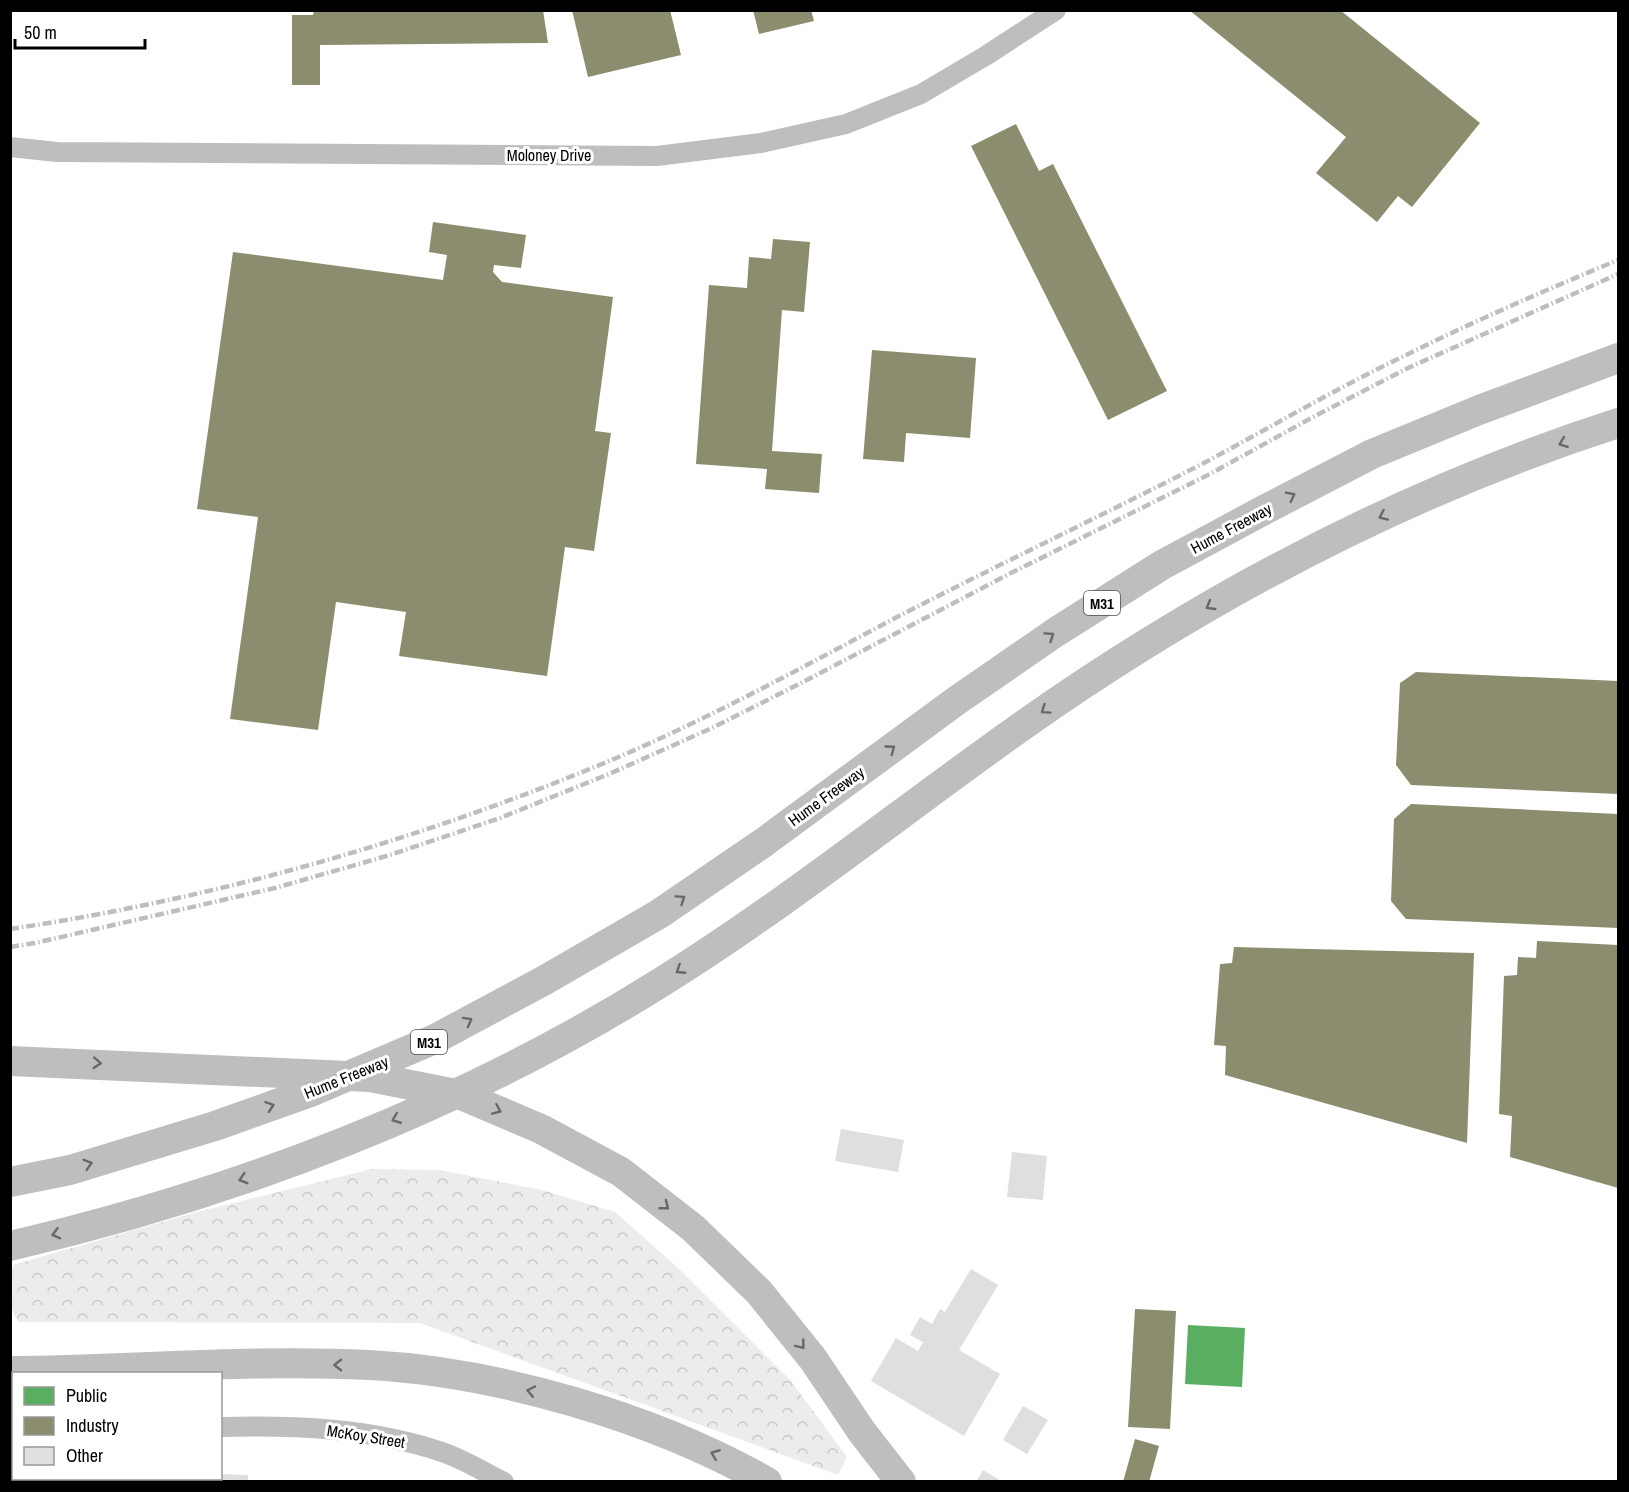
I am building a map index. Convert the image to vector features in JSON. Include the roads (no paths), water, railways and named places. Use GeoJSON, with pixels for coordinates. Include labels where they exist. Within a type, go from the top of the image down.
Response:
{"type":"FeatureCollection","features":[{"type":"Feature","properties":{"kind":"highway","name":"Hume Freeway"},"geometry":{"type":"LineString","coordinates":[[10,1182],[70,1170],[215,1126],[313,1091],[435,1040],[658,914],[763,843],[956,701],[1056,632],[1162,565],[1372,454],[1479,410],[1618,358]]}},
{"type":"Feature","properties":{"kind":"highway"},"geometry":{"type":"LineString","coordinates":[[10,1246],[135,1213],[253,1176],[437,1103],[551,1046],[658,985],[729,939],[815,880],[1027,723],[1136,650],[1242,587],[1362,525],[1478,474],[1618,423]]}},
{"type":"Feature","properties":{"kind":"highway"},"geometry":{"type":"LineString","coordinates":[[10,1061],[370,1077],[461,1095],[541,1129],[621,1172],[693,1228],[743,1276],[759,1292],[813,1359],[862,1432],[901,1482]]}},
{"type":"Feature","properties":{"kind":"highway"},"geometry":{"type":"LineString","coordinates":[[10,1371],[370,1365],[459,1375],[548,1395],[639,1423],[726,1458],[767,1482]]}},
{"type":"Feature","properties":{"kind":"street","name":"Moloney Drive"},"geometry":{"type":"LineString","coordinates":[[10,147],[57,152],[657,156],[761,143],[846,123],[921,94],[987,56],[1056,10]]}},
{"type":"Feature","properties":{"kind":"street","name":"McKoy Street"},"geometry":{"type":"LineString","coordinates":[[222,1427],[265,1426],[369,1434],[444,1453],[504,1482]]}},
{"type":"Feature","properties":{"kind":"railway"},"geometry":{"type":"LineString","coordinates":[[10,929],[162,902],[311,864],[385,843],[458,818],[602,764],[753,693],[938,596],[1200,465],[1326,396],[1428,344],[1618,260]]}},
{"type":"Feature","properties":{"kind":"railway"},"geometry":{"type":"LineString","coordinates":[[10,947],[275,888],[390,855],[500,818],[609,774],[712,728],[803,682],[1011,573],[1210,474],[1408,368],[1618,274]]}}]}
